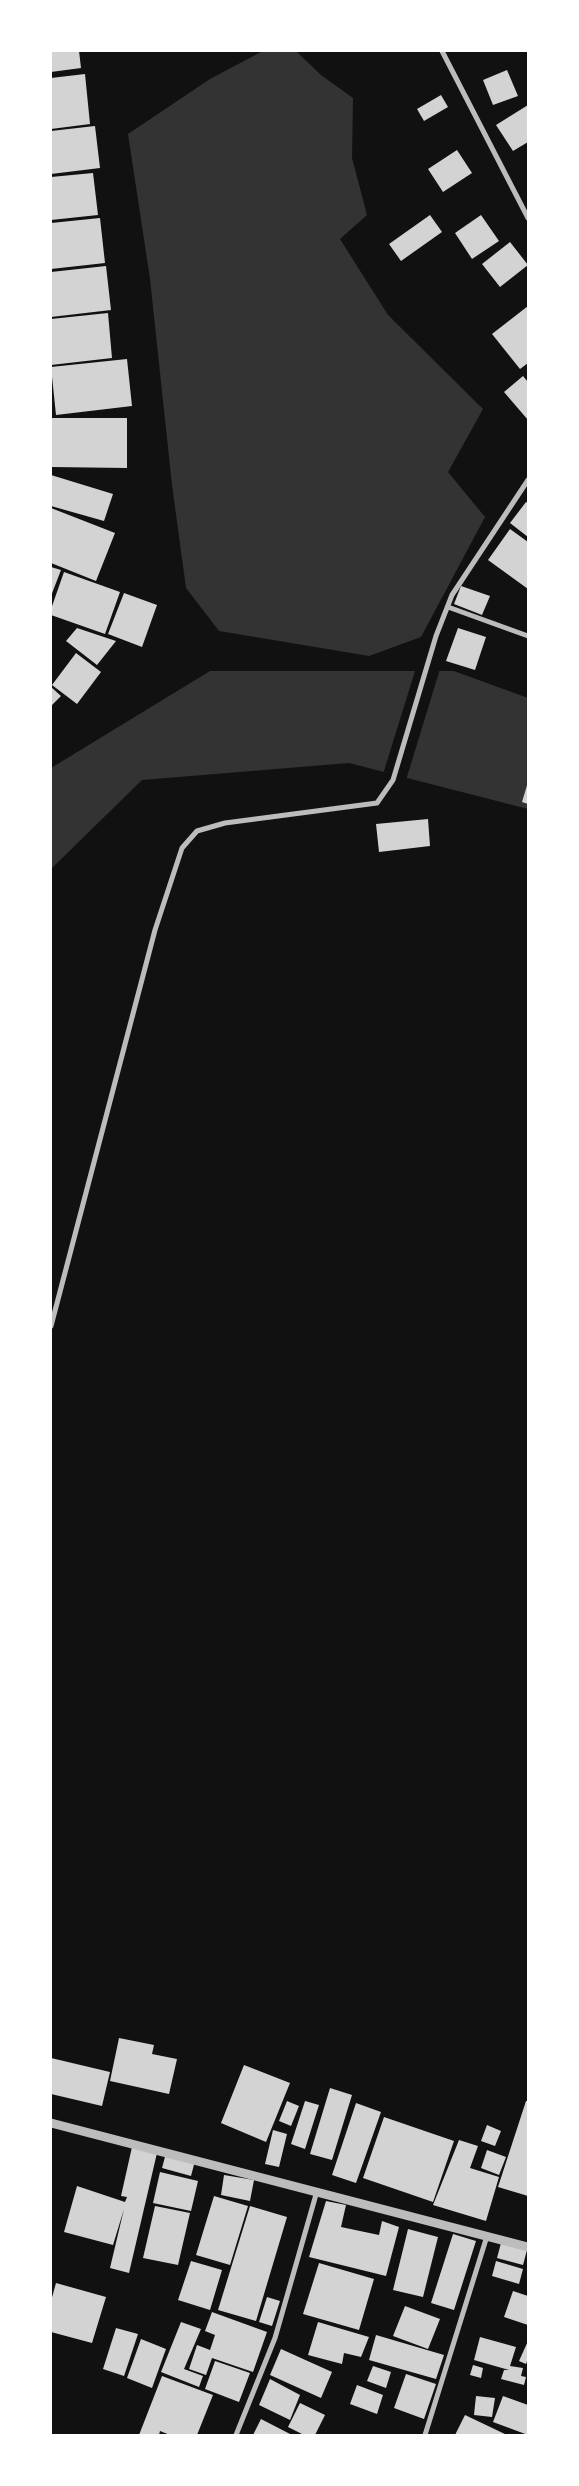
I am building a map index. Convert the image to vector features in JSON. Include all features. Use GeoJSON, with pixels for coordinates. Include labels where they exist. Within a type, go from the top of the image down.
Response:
{"type":"FeatureCollection","features":[{"type":"Feature","properties":{"kind":"street"},"geometry":{"type":"LineString","coordinates":[[442,51],[528,218]]}},
{"type":"Feature","properties":{"kind":"street"},"geometry":{"type":"LineString","coordinates":[[51,1326],[155,930],[182,848],[197,831],[225,823],[377,803],[393,780],[427,673],[436,636],[452,595],[528,480]]}},
{"type":"Feature","properties":{"kind":"street"},"geometry":{"type":"LineString","coordinates":[[448,607],[528,636]]}},
{"type":"Feature","properties":{"kind":"street"},"geometry":{"type":"LineString","coordinates":[[51,2123],[317,2190],[528,2247]]}},
{"type":"Feature","properties":{"kind":"street"},"geometry":{"type":"LineString","coordinates":[[236,2435],[275,2338],[317,2190]]}},
{"type":"Feature","properties":{"kind":"street"},"geometry":{"type":"LineString","coordinates":[[425,2435],[487,2236]]}},
{"type":"Feature","properties":{"kind":"shaded area"},"geometry":{"type":"Polygon","coordinates":[[[263,51],[296,51],[321,75],[353,98],[352,158],[367,215],[340,239],[388,315],[483,409],[448,472],[485,517],[421,637],[369,656],[219,631],[186,588],[172,485],[150,279],[128,134],[210,79],[263,51]]]}},
{"type":"Feature","properties":{"kind":"shaded area"},"geometry":{"type":"Polygon","coordinates":[[[210,671],[454,671],[528,698],[528,809],[349,763],[142,780],[51,869],[51,768],[210,671]]]}},
{"type":"Feature","properties":{"kind":"pier"},"geometry":{"type":"Polygon","coordinates":[[[416,668],[440,669],[406,780],[383,774],[416,668]]]}},
{"type":"Feature","properties":{"kind":"building"},"geometry":{"type":"Polygon","coordinates":[[[51,51],[79,51],[81,68],[51,72],[51,51]]]}},
{"type":"Feature","properties":{"kind":"building"},"geometry":{"type":"Polygon","coordinates":[[[507,70],[518,96],[493,105],[483,80],[507,70]]]}},
{"type":"Feature","properties":{"kind":"building"},"geometry":{"type":"Polygon","coordinates":[[[85,74],[90,124],[51,129],[51,78],[85,74]]]}},
{"type":"Feature","properties":{"kind":"building"},"geometry":{"type":"Polygon","coordinates":[[[441,95],[448,107],[424,121],[417,109],[441,95]]]}},
{"type":"Feature","properties":{"kind":"building"},"geometry":{"type":"Polygon","coordinates":[[[528,105],[528,142],[513,151],[496,125],[528,105]]]}},
{"type":"Feature","properties":{"kind":"building"},"geometry":{"type":"Polygon","coordinates":[[[95,126],[100,168],[51,174],[51,131],[95,126]]]}},
{"type":"Feature","properties":{"kind":"building"},"geometry":{"type":"Polygon","coordinates":[[[457,150],[472,173],[443,192],[428,169],[457,150]]]}},
{"type":"Feature","properties":{"kind":"building"},"geometry":{"type":"Polygon","coordinates":[[[93,173],[98,215],[51,220],[51,177],[93,173]]]}},
{"type":"Feature","properties":{"kind":"building"},"geometry":{"type":"Polygon","coordinates":[[[430,215],[442,232],[401,261],[389,244],[430,215]]]}},
{"type":"Feature","properties":{"kind":"building"},"geometry":{"type":"Polygon","coordinates":[[[481,215],[499,241],[472,259],[455,233],[481,215]]]}},
{"type":"Feature","properties":{"kind":"building"},"geometry":{"type":"Polygon","coordinates":[[[100,218],[105,263],[51,269],[51,223],[100,218]]]}},
{"type":"Feature","properties":{"kind":"building"},"geometry":{"type":"Polygon","coordinates":[[[510,242],[528,265],[500,287],[482,264],[510,242]]]}},
{"type":"Feature","properties":{"kind":"building"},"geometry":{"type":"Polygon","coordinates":[[[106,266],[111,310],[51,317],[51,272],[106,266]]]}},
{"type":"Feature","properties":{"kind":"building"},"geometry":{"type":"Polygon","coordinates":[[[528,306],[528,363],[520,369],[492,334],[528,306]]]}},
{"type":"Feature","properties":{"kind":"building"},"geometry":{"type":"Polygon","coordinates":[[[108,313],[112,358],[51,365],[51,319],[108,313]]]}},
{"type":"Feature","properties":{"kind":"building"},"geometry":{"type":"Polygon","coordinates":[[[127,359],[132,406],[56,415],[51,367],[127,359]]]}},
{"type":"Feature","properties":{"kind":"building"},"geometry":{"type":"Polygon","coordinates":[[[523,376],[528,382],[528,420],[504,392],[523,376]]]}},
{"type":"Feature","properties":{"kind":"building"},"geometry":{"type":"Polygon","coordinates":[[[52,418],[127,418],[127,468],[52,467],[52,418]]]}},
{"type":"Feature","properties":{"kind":"building"},"geometry":{"type":"Polygon","coordinates":[[[51,475],[113,494],[104,521],[51,506],[51,475]]]}},
{"type":"Feature","properties":{"kind":"building"},"geometry":{"type":"Polygon","coordinates":[[[526,502],[528,503],[528,537],[510,523],[526,502]]]}},
{"type":"Feature","properties":{"kind":"building"},"geometry":{"type":"Polygon","coordinates":[[[51,508],[115,533],[96,581],[51,563],[51,508]]]}},
{"type":"Feature","properties":{"kind":"building"},"geometry":{"type":"Polygon","coordinates":[[[510,529],[528,542],[528,589],[488,560],[510,529]]]}},
{"type":"Feature","properties":{"kind":"building"},"geometry":{"type":"Polygon","coordinates":[[[51,567],[61,570],[51,596],[51,567]]]}},
{"type":"Feature","properties":{"kind":"building"},"geometry":{"type":"Polygon","coordinates":[[[64,572],[120,592],[105,634],[51,615],[51,609],[64,572]]]}},
{"type":"Feature","properties":{"kind":"building"},"geometry":{"type":"Polygon","coordinates":[[[461,586],[490,596],[482,615],[454,604],[461,586]]]}},
{"type":"Feature","properties":{"kind":"building"},"geometry":{"type":"Polygon","coordinates":[[[124,593],[157,605],[142,647],[108,634],[124,593]]]}},
{"type":"Feature","properties":{"kind":"building"},"geometry":{"type":"Polygon","coordinates":[[[77,628],[116,641],[97,665],[66,641],[77,628]]]}},
{"type":"Feature","properties":{"kind":"building"},"geometry":{"type":"Polygon","coordinates":[[[458,628],[486,637],[475,670],[446,661],[458,628]]]}},
{"type":"Feature","properties":{"kind":"building"},"geometry":{"type":"Polygon","coordinates":[[[76,653],[101,672],[77,704],[52,685],[76,653]]]}},
{"type":"Feature","properties":{"kind":"building"},"geometry":{"type":"Polygon","coordinates":[[[51,687],[61,696],[51,706],[51,687]]]}},
{"type":"Feature","properties":{"kind":"building"},"geometry":{"type":"Polygon","coordinates":[[[528,782],[528,804],[522,802],[528,782]]]}},
{"type":"Feature","properties":{"kind":"building"},"geometry":{"type":"Polygon","coordinates":[[[428,819],[430,846],[379,852],[376,824],[428,819]]]}},
{"type":"Feature","properties":{"kind":"building"},"geometry":{"type":"Polygon","coordinates":[[[119,2038],[154,2045],[152,2054],[177,2059],[169,2094],[110,2081],[119,2038]]]}},
{"type":"Feature","properties":{"kind":"building"},"geometry":{"type":"Polygon","coordinates":[[[51,2058],[110,2072],[102,2106],[51,2094],[51,2058]]]}},
{"type":"Feature","properties":{"kind":"building"},"geometry":{"type":"Polygon","coordinates":[[[244,2065],[290,2083],[266,2142],[221,2123],[244,2065]]]}},
{"type":"Feature","properties":{"kind":"building"},"geometry":{"type":"Polygon","coordinates":[[[330,2088],[352,2095],[332,2160],[310,2154],[330,2088]]]}},
{"type":"Feature","properties":{"kind":"building"},"geometry":{"type":"Polygon","coordinates":[[[287,2101],[299,2106],[291,2126],[279,2121],[287,2101]]]}},
{"type":"Feature","properties":{"kind":"building"},"geometry":{"type":"Polygon","coordinates":[[[305,2101],[319,2105],[305,2149],[291,2144],[305,2101]]]}},
{"type":"Feature","properties":{"kind":"building"},"geometry":{"type":"Polygon","coordinates":[[[526,2101],[528,2101],[528,2196],[498,2187],[526,2101]]]}},
{"type":"Feature","properties":{"kind":"building"},"geometry":{"type":"Polygon","coordinates":[[[356,2103],[381,2112],[356,2183],[332,2175],[356,2103]]]}},
{"type":"Feature","properties":{"kind":"building"},"geometry":{"type":"Polygon","coordinates":[[[384,2117],[454,2141],[433,2202],[363,2178],[384,2117]]]}},
{"type":"Feature","properties":{"kind":"building"},"geometry":{"type":"Polygon","coordinates":[[[487,2125],[501,2131],[495,2146],[481,2141],[487,2125]]]}},
{"type":"Feature","properties":{"kind":"building"},"geometry":{"type":"Polygon","coordinates":[[[273,2130],[287,2134],[279,2167],[265,2164],[273,2130]]]}},
{"type":"Feature","properties":{"kind":"building"},"geometry":{"type":"Polygon","coordinates":[[[459,2140],[478,2146],[470,2168],[499,2177],[486,2221],[433,2205],[459,2140]]]}},
{"type":"Feature","properties":{"kind":"building"},"geometry":{"type":"Polygon","coordinates":[[[132,2147],[157,2153],[129,2273],[110,2268],[124,2209],[113,2245],[64,2232],[77,2186],[125,2202],[127,2197],[121,2196],[132,2147]]]}},
{"type":"Feature","properties":{"kind":"building"},"geometry":{"type":"Polygon","coordinates":[[[487,2150],[506,2157],[499,2175],[481,2168],[487,2150]]]}},
{"type":"Feature","properties":{"kind":"building"},"geometry":{"type":"Polygon","coordinates":[[[166,2153],[195,2161],[191,2176],[162,2168],[166,2153]]]}},
{"type":"Feature","properties":{"kind":"building"},"geometry":{"type":"Polygon","coordinates":[[[160,2172],[198,2181],[191,2211],[153,2203],[160,2172]]]}},
{"type":"Feature","properties":{"kind":"building"},"geometry":{"type":"Polygon","coordinates":[[[224,2175],[254,2180],[250,2201],[221,2195],[224,2175]]]}},
{"type":"Feature","properties":{"kind":"building"},"geometry":{"type":"Polygon","coordinates":[[[214,2196],[248,2206],[230,2265],[196,2255],[214,2196]]]}},
{"type":"Feature","properties":{"kind":"building"},"geometry":{"type":"Polygon","coordinates":[[[326,2201],[346,2205],[341,2227],[379,2235],[382,2221],[399,2227],[386,2276],[309,2257],[326,2201]]]}},
{"type":"Feature","properties":{"kind":"building"},"geometry":{"type":"Polygon","coordinates":[[[155,2206],[190,2213],[178,2265],[143,2258],[155,2206]]]}},
{"type":"Feature","properties":{"kind":"building"},"geometry":{"type":"Polygon","coordinates":[[[250,2206],[287,2217],[256,2321],[218,2310],[250,2206]]]}},
{"type":"Feature","properties":{"kind":"building"},"geometry":{"type":"Polygon","coordinates":[[[408,2229],[438,2237],[423,2297],[393,2290],[408,2229]]]}},
{"type":"Feature","properties":{"kind":"building"},"geometry":{"type":"Polygon","coordinates":[[[453,2234],[476,2241],[454,2310],[431,2303],[453,2234]]]}},
{"type":"Feature","properties":{"kind":"building"},"geometry":{"type":"Polygon","coordinates":[[[501,2243],[527,2250],[523,2265],[497,2258],[501,2243]]]}},
{"type":"Feature","properties":{"kind":"building"},"geometry":{"type":"Polygon","coordinates":[[[191,2261],[222,2270],[210,2310],[178,2300],[191,2261]]]}},
{"type":"Feature","properties":{"kind":"building"},"geometry":{"type":"Polygon","coordinates":[[[496,2261],[523,2269],[519,2284],[492,2276],[496,2261]]]}},
{"type":"Feature","properties":{"kind":"building"},"geometry":{"type":"Polygon","coordinates":[[[319,2263],[374,2279],[359,2330],[303,2314],[319,2263]]]}},
{"type":"Feature","properties":{"kind":"building"},"geometry":{"type":"Polygon","coordinates":[[[56,2283],[106,2297],[92,2343],[51,2332],[51,2301],[56,2283]]]}},
{"type":"Feature","properties":{"kind":"building"},"geometry":{"type":"Polygon","coordinates":[[[513,2291],[528,2296],[528,2325],[504,2317],[513,2291]]]}},
{"type":"Feature","properties":{"kind":"building"},"geometry":{"type":"Polygon","coordinates":[[[267,2297],[280,2301],[272,2326],[259,2322],[267,2297]]]}},
{"type":"Feature","properties":{"kind":"building"},"geometry":{"type":"Polygon","coordinates":[[[405,2306],[440,2319],[428,2349],[393,2336],[405,2306]]]}},
{"type":"Feature","properties":{"kind":"building"},"geometry":{"type":"Polygon","coordinates":[[[212,2312],[267,2332],[253,2372],[212,2358],[206,2375],[189,2369],[197,2345],[210,2350],[215,2335],[205,2331],[212,2312]]]}},
{"type":"Feature","properties":{"kind":"building"},"geometry":{"type":"Polygon","coordinates":[[[181,2322],[201,2329],[184,2369],[203,2376],[199,2387],[161,2372],[181,2322]]]}},
{"type":"Feature","properties":{"kind":"building"},"geometry":{"type":"Polygon","coordinates":[[[318,2322],[369,2337],[361,2357],[344,2353],[342,2364],[308,2355],[318,2322]]]}},
{"type":"Feature","properties":{"kind":"building"},"geometry":{"type":"Polygon","coordinates":[[[116,2328],[138,2334],[124,2376],[103,2369],[116,2328]]]}},
{"type":"Feature","properties":{"kind":"building"},"geometry":{"type":"Polygon","coordinates":[[[376,2335],[444,2355],[436,2379],[369,2360],[376,2335]]]}},
{"type":"Feature","properties":{"kind":"building"},"geometry":{"type":"Polygon","coordinates":[[[480,2337],[516,2347],[510,2366],[523,2368],[521,2376],[526,2377],[524,2385],[501,2379],[504,2370],[509,2370],[474,2360],[480,2337]]]}},
{"type":"Feature","properties":{"kind":"building"},"geometry":{"type":"Polygon","coordinates":[[[141,2339],[166,2349],[152,2388],[127,2378],[141,2339]]]}},
{"type":"Feature","properties":{"kind":"building"},"geometry":{"type":"Polygon","coordinates":[[[528,2341],[528,2359],[526,2364],[519,2361],[528,2341]]]}},
{"type":"Feature","properties":{"kind":"building"},"geometry":{"type":"Polygon","coordinates":[[[281,2349],[332,2372],[321,2398],[270,2375],[281,2349]]]}},
{"type":"Feature","properties":{"kind":"building"},"geometry":{"type":"Polygon","coordinates":[[[215,2361],[250,2373],[239,2402],[205,2389],[215,2361]]]}},
{"type":"Feature","properties":{"kind":"building"},"geometry":{"type":"Polygon","coordinates":[[[473,2365],[483,2368],[481,2378],[470,2375],[473,2365]]]}},
{"type":"Feature","properties":{"kind":"building"},"geometry":{"type":"Polygon","coordinates":[[[373,2366],[391,2372],[386,2388],[367,2381],[373,2366]]]}},
{"type":"Feature","properties":{"kind":"building"},"geometry":{"type":"Polygon","coordinates":[[[406,2374],[436,2384],[424,2419],[394,2408],[406,2374]]]}},
{"type":"Feature","properties":{"kind":"building"},"geometry":{"type":"Polygon","coordinates":[[[162,2376],[213,2395],[197,2435],[170,2435],[160,2431],[159,2435],[139,2435],[162,2376]]]}},
{"type":"Feature","properties":{"kind":"building"},"geometry":{"type":"Polygon","coordinates":[[[270,2379],[300,2395],[290,2420],[259,2405],[270,2379]]]}},
{"type":"Feature","properties":{"kind":"building"},"geometry":{"type":"Polygon","coordinates":[[[357,2385],[383,2395],[377,2414],[350,2404],[357,2385]]]}},
{"type":"Feature","properties":{"kind":"building"},"geometry":{"type":"Polygon","coordinates":[[[476,2396],[495,2398],[492,2417],[474,2415],[476,2396]]]}},
{"type":"Feature","properties":{"kind":"building"},"geometry":{"type":"Polygon","coordinates":[[[503,2396],[528,2405],[528,2435],[493,2422],[503,2396]]]}},
{"type":"Feature","properties":{"kind":"building"},"geometry":{"type":"Polygon","coordinates":[[[300,2403],[325,2415],[315,2435],[304,2435],[288,2427],[300,2403]]]}},
{"type":"Feature","properties":{"kind":"building"},"geometry":{"type":"Polygon","coordinates":[[[465,2415],[507,2435],[455,2435],[465,2415]]]}},
{"type":"Feature","properties":{"kind":"building"},"geometry":{"type":"Polygon","coordinates":[[[261,2419],[292,2435],[253,2435],[261,2419]]]}}]}
